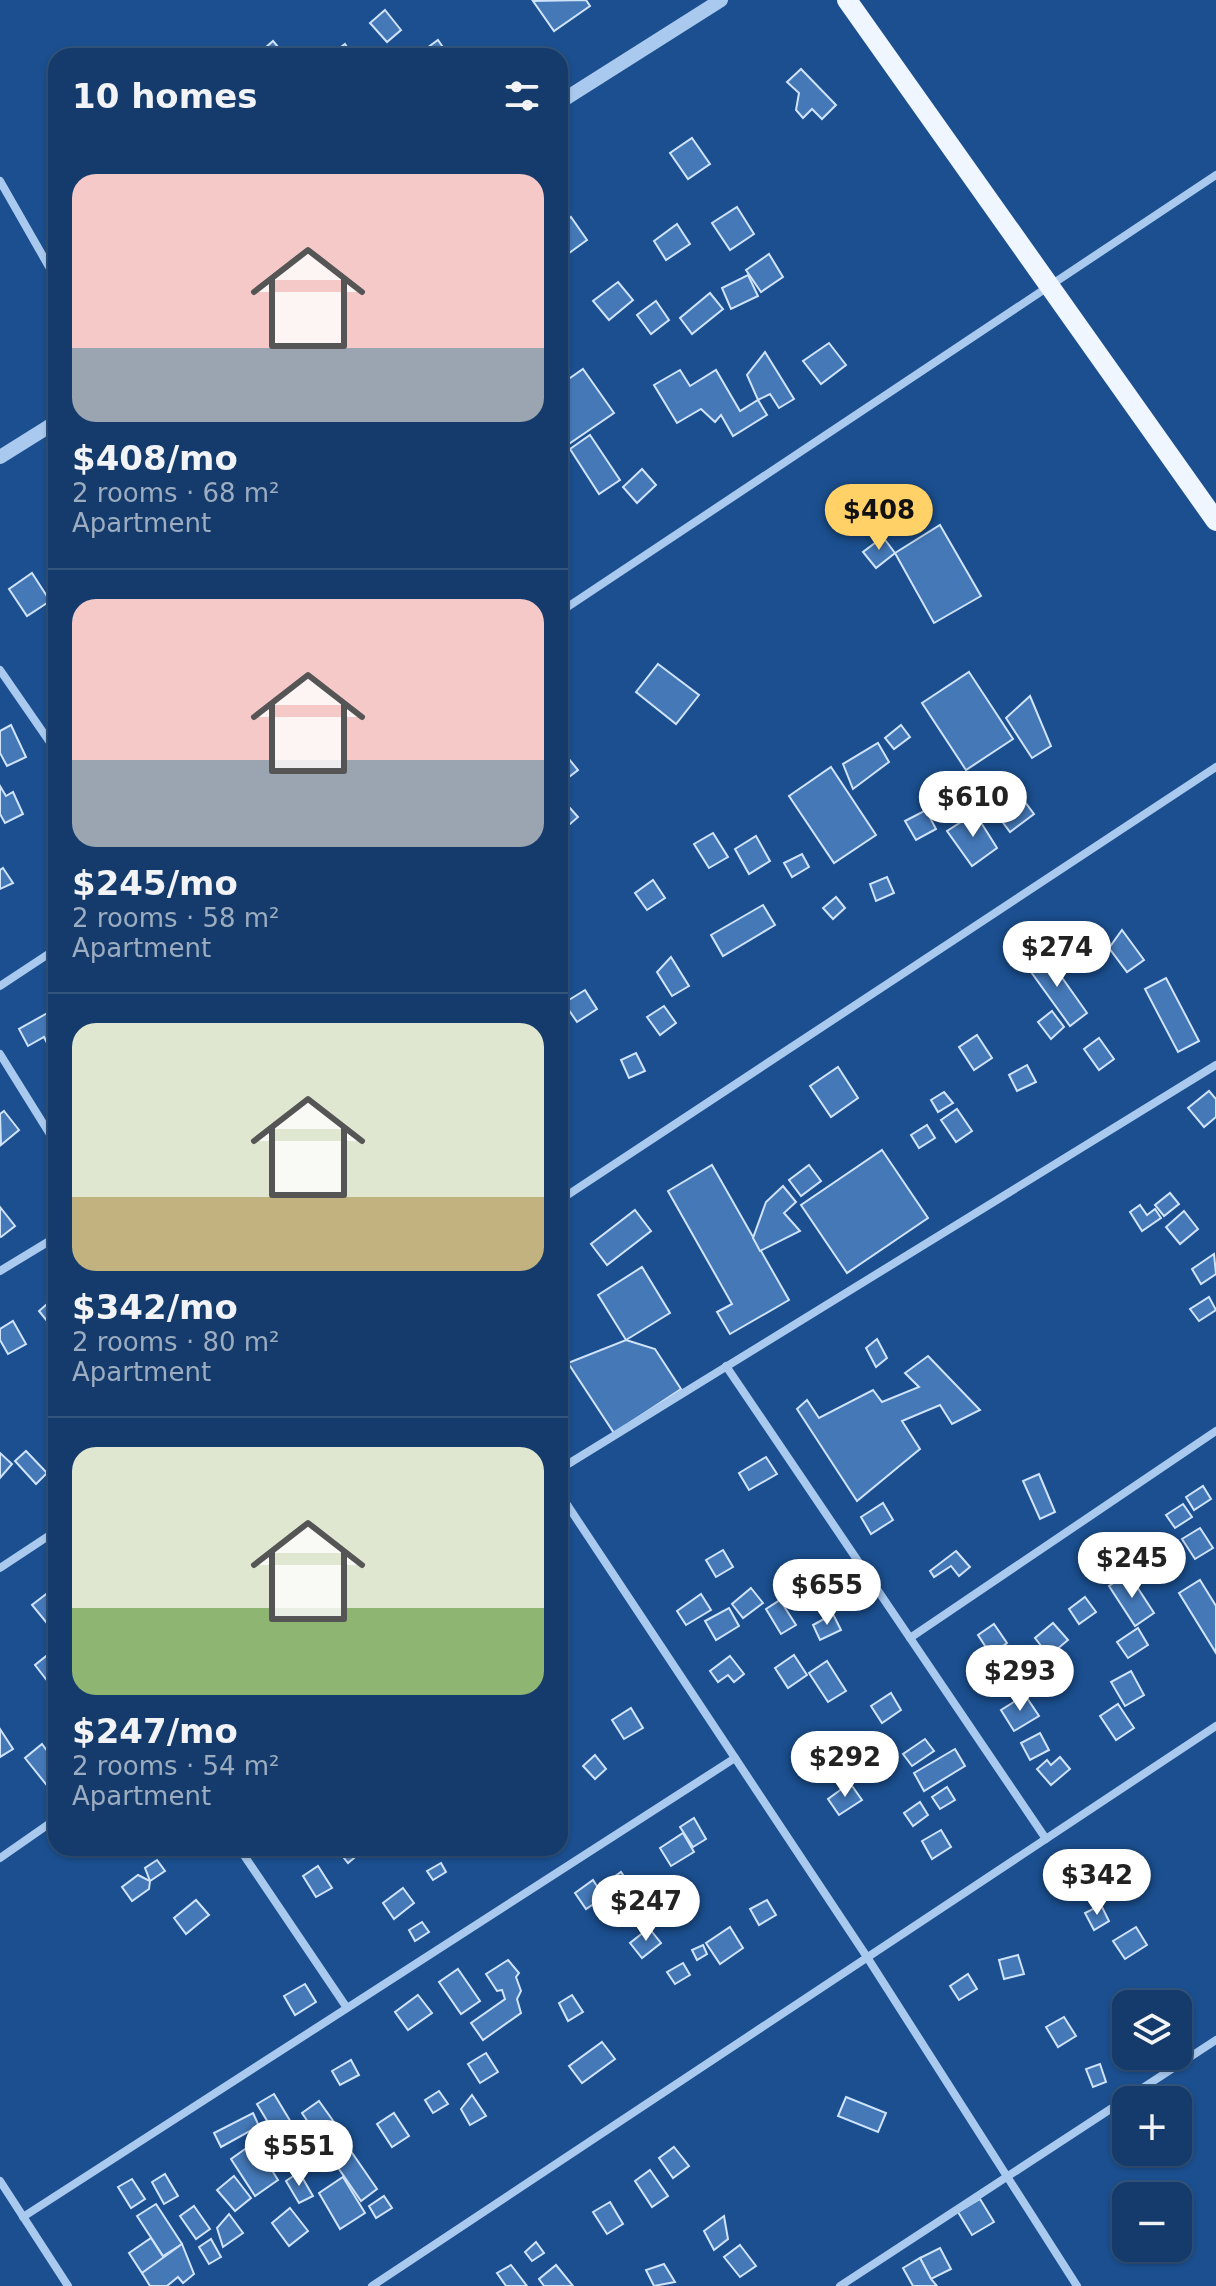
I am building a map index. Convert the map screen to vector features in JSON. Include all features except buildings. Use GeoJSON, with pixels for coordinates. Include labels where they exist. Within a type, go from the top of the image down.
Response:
{"type":"FeatureCollection","features":[{"type":"Feature","properties":{"kind":"main road"},"geometry":{"type":"LineString","coordinates":[[847,0],[1216,521]]}},
{"type":"Feature","properties":{"kind":"street"},"geometry":{"type":"LineString","coordinates":[[568,97],[721,0]]}},
{"type":"Feature","properties":{"kind":"street"},"geometry":{"type":"LineString","coordinates":[[568,607],[1216,175]]}},
{"type":"Feature","properties":{"kind":"street"},"geometry":{"type":"LineString","coordinates":[[0,181],[48,265]]}},
{"type":"Feature","properties":{"kind":"street"},"geometry":{"type":"LineString","coordinates":[[0,457],[48,427]]}},
{"type":"Feature","properties":{"kind":"street"},"geometry":{"type":"LineString","coordinates":[[0,670],[48,739]]}},
{"type":"Feature","properties":{"kind":"street"},"geometry":{"type":"LineString","coordinates":[[568,1195],[1216,767]]}},
{"type":"Feature","properties":{"kind":"street"},"geometry":{"type":"LineString","coordinates":[[0,986],[48,954]]}},
{"type":"Feature","properties":{"kind":"street"},"geometry":{"type":"LineString","coordinates":[[0,1054],[48,1131]]}},
{"type":"Feature","properties":{"kind":"street"},"geometry":{"type":"LineString","coordinates":[[568,1464],[1216,1065]]}},
{"type":"Feature","properties":{"kind":"street"},"geometry":{"type":"LineString","coordinates":[[0,1271],[48,1242]]}},
{"type":"Feature","properties":{"kind":"street"},"geometry":{"type":"LineString","coordinates":[[726,1366],[1046,1839]]}},
{"type":"Feature","properties":{"kind":"street"},"geometry":{"type":"LineString","coordinates":[[910,1638],[1216,1431]]}},
{"type":"Feature","properties":{"kind":"street"},"geometry":{"type":"LineString","coordinates":[[568,1506],[867,1957],[1077,2286]]}},
{"type":"Feature","properties":{"kind":"street"},"geometry":{"type":"LineString","coordinates":[[0,1568],[48,1536]]}},
{"type":"Feature","properties":{"kind":"street"},"geometry":{"type":"LineString","coordinates":[[372,2286],[1216,1726]]}},
{"type":"Feature","properties":{"kind":"street"},"geometry":{"type":"LineString","coordinates":[[23,2217],[735,1758]]}},
{"type":"Feature","properties":{"kind":"street"},"geometry":{"type":"LineString","coordinates":[[0,1858],[48,1825]]}},
{"type":"Feature","properties":{"kind":"street"},"geometry":{"type":"LineString","coordinates":[[244,1856],[347,2008]]}},
{"type":"Feature","properties":{"kind":"street"},"geometry":{"type":"LineString","coordinates":[[840,2286],[1216,2040]]}},
{"type":"Feature","properties":{"kind":"street"},"geometry":{"type":"LineString","coordinates":[[0,2181],[68,2286]]}}]}
